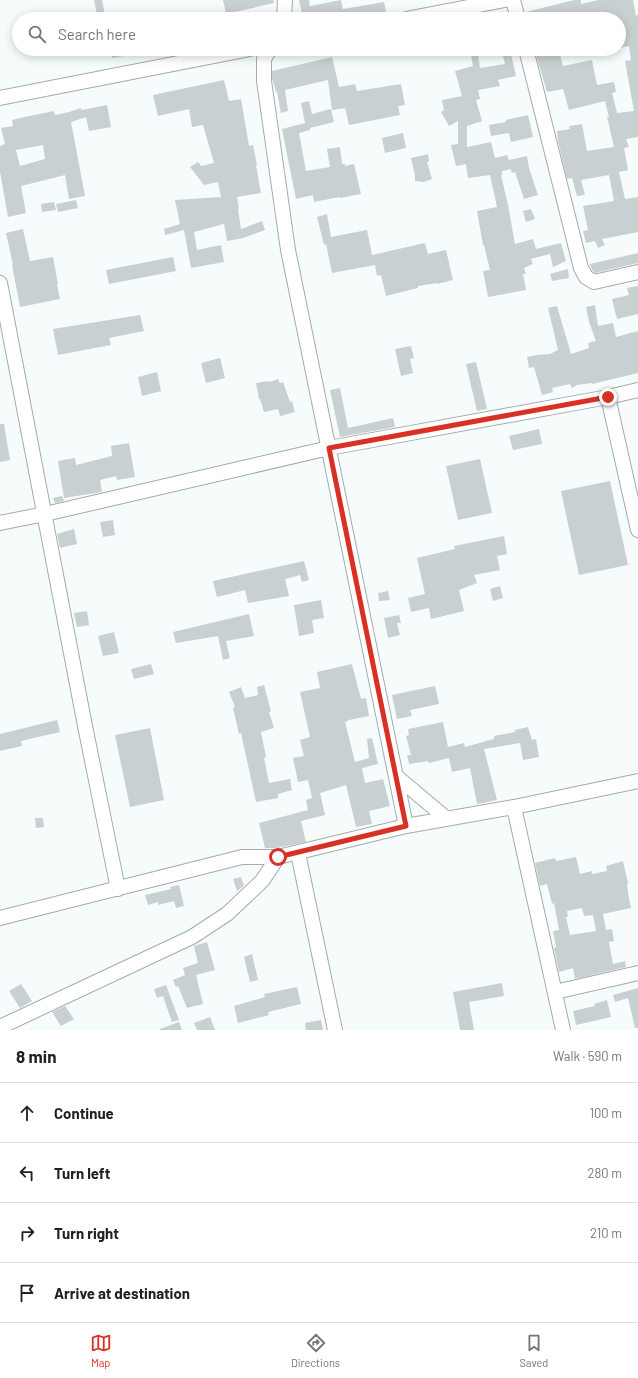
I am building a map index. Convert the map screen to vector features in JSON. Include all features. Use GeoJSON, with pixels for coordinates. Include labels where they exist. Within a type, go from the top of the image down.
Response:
{"type":"FeatureCollection","features":[{"type":"Feature","properties":{"kind":"street"},"geometry":{"type":"LineString","coordinates":[[284,12],[285,0]]}},
{"type":"Feature","properties":{"kind":"street"},"geometry":{"type":"LineString","coordinates":[[442,12],[505,0]]}},
{"type":"Feature","properties":{"kind":"street"},"geometry":{"type":"LineString","coordinates":[[513,0],[516,12]]}},
{"type":"Feature","properties":{"kind":"street"},"geometry":{"type":"LineString","coordinates":[[0,98],[214,56]]}},
{"type":"Feature","properties":{"kind":"street"},"geometry":{"type":"LineString","coordinates":[[266,56],[264,59],[264,82],[288,250],[406,826]]}},
{"type":"Feature","properties":{"kind":"street"},"geometry":{"type":"LineString","coordinates":[[528,56],[581,268],[586,277],[594,282],[638,272]]}},
{"type":"Feature","properties":{"kind":"street"},"geometry":{"type":"LineString","coordinates":[[0,283],[86,733],[118,889]]}},
{"type":"Feature","properties":{"kind":"street"},"geometry":{"type":"LineString","coordinates":[[0,522],[45,514],[329,448],[608,397],[638,390]]}},
{"type":"Feature","properties":{"kind":"street"},"geometry":{"type":"LineString","coordinates":[[608,397],[638,530]]}},
{"type":"Feature","properties":{"kind":"street"},"geometry":{"type":"LineString","coordinates":[[396,776],[447,819]]}},
{"type":"Feature","properties":{"kind":"street"},"geometry":{"type":"LineString","coordinates":[[0,918],[242,857],[278,857],[406,826],[514,807],[638,781]]}},
{"type":"Feature","properties":{"kind":"street"},"geometry":{"type":"LineString","coordinates":[[514,807],[563,1030]]}},
{"type":"Feature","properties":{"kind":"street"},"geometry":{"type":"LineString","coordinates":[[298,853],[335,1030]]}},
{"type":"Feature","properties":{"kind":"street"},"geometry":{"type":"LineString","coordinates":[[0,1027],[192,937],[227,914],[262,881],[278,857]]}},
{"type":"Feature","properties":{"kind":"street"},"geometry":{"type":"LineString","coordinates":[[555,992],[638,973]]}},
{"type":"Feature","properties":{"kind":"building"},"geometry":{"type":"Polygon","coordinates":[[[94,0],[102,0],[105,12],[97,12],[94,0]]]}},
{"type":"Feature","properties":{"kind":"building"},"geometry":{"type":"Polygon","coordinates":[[[223,0],[273,0],[274,3],[235,12],[226,12],[223,0]]]}},
{"type":"Feature","properties":{"kind":"building"},"geometry":{"type":"Polygon","coordinates":[[[299,0],[309,0],[310,6],[341,0],[343,9],[384,2],[386,12],[302,12],[299,0]]]}},
{"type":"Feature","properties":{"kind":"building"},"geometry":{"type":"Polygon","coordinates":[[[574,0],[581,0],[581,4],[598,0],[633,0],[636,16],[638,15],[638,137],[626,139],[629,147],[624,148],[628,170],[619,172],[625,199],[638,197],[638,232],[602,239],[605,245],[598,248],[595,241],[586,243],[583,231],[588,230],[583,206],[614,201],[609,175],[581,180],[585,195],[577,196],[572,178],[567,179],[557,131],[570,129],[569,126],[582,124],[587,151],[614,147],[605,101],[569,110],[563,89],[547,92],[536,56],[560,56],[563,66],[592,60],[597,85],[614,82],[616,92],[612,93],[617,113],[634,111],[625,61],[631,60],[629,46],[626,47],[626,12],[526,12],[574,0]]]}},
{"type":"Feature","properties":{"kind":"building"},"geometry":{"type":"Polygon","coordinates":[[[112,56],[124,56],[112,58],[112,56]]]}},
{"type":"Feature","properties":{"kind":"building"},"geometry":{"type":"Polygon","coordinates":[[[471,56],[478,56],[480,68],[505,64],[503,56],[512,56],[516,76],[498,80],[500,86],[478,90],[480,99],[476,100],[482,121],[467,126],[467,147],[491,142],[495,158],[507,155],[509,160],[527,156],[529,168],[538,195],[524,199],[515,172],[512,173],[511,169],[502,171],[501,175],[515,244],[533,239],[536,249],[561,243],[566,261],[553,267],[550,254],[531,259],[533,264],[524,268],[526,274],[523,274],[526,290],[488,297],[483,271],[490,270],[483,245],[477,211],[497,207],[490,175],[468,178],[466,164],[456,166],[451,145],[458,144],[458,121],[449,126],[441,112],[444,110],[442,100],[462,96],[455,71],[473,66],[471,56]]]}},
{"type":"Feature","properties":{"kind":"building"},"geometry":{"type":"Polygon","coordinates":[[[332,57],[339,87],[355,84],[357,91],[401,84],[405,105],[398,106],[400,115],[349,125],[345,108],[332,110],[328,80],[285,90],[288,111],[281,113],[277,92],[272,78],[272,71],[332,57]]]}},
{"type":"Feature","properties":{"kind":"building"},"geometry":{"type":"Polygon","coordinates":[[[224,80],[229,101],[241,99],[249,146],[253,145],[261,193],[237,197],[241,229],[262,221],[265,230],[243,238],[227,241],[224,224],[194,232],[197,250],[221,245],[224,262],[191,268],[184,230],[165,235],[164,229],[180,224],[175,200],[221,197],[218,182],[204,185],[190,167],[198,162],[201,166],[214,163],[203,125],[192,127],[189,109],[158,116],[153,95],[224,80]]]}},
{"type":"Feature","properties":{"kind":"building"},"geometry":{"type":"Polygon","coordinates":[[[309,101],[312,114],[331,109],[334,122],[310,128],[310,130],[299,133],[306,171],[330,167],[327,149],[340,147],[342,164],[345,164],[345,166],[354,164],[361,194],[314,202],[313,195],[296,199],[282,129],[305,123],[301,103],[309,101]]]}},
{"type":"Feature","properties":{"kind":"building"},"geometry":{"type":"Polygon","coordinates":[[[107,105],[111,127],[89,131],[86,117],[71,122],[85,196],[69,199],[65,175],[21,186],[26,213],[8,217],[0,172],[0,146],[5,144],[1,128],[13,126],[12,120],[25,117],[54,111],[55,115],[81,108],[81,110],[107,105]],[[43,145],[16,150],[20,166],[45,159],[43,145]]]}},
{"type":"Feature","properties":{"kind":"building"},"geometry":{"type":"Polygon","coordinates":[[[528,115],[533,137],[511,142],[509,133],[491,136],[489,125],[506,122],[506,120],[528,115]]]}},
{"type":"Feature","properties":{"kind":"building"},"geometry":{"type":"Polygon","coordinates":[[[403,133],[406,148],[385,153],[382,138],[403,133]]]}},
{"type":"Feature","properties":{"kind":"building"},"geometry":{"type":"Polygon","coordinates":[[[428,154],[429,162],[427,162],[432,179],[424,182],[415,181],[411,158],[428,154]]]}},
{"type":"Feature","properties":{"kind":"building"},"geometry":{"type":"Polygon","coordinates":[[[76,200],[78,208],[58,212],[56,204],[76,200]]]}},
{"type":"Feature","properties":{"kind":"building"},"geometry":{"type":"Polygon","coordinates":[[[54,202],[56,210],[42,212],[41,204],[54,202]]]}},
{"type":"Feature","properties":{"kind":"building"},"geometry":{"type":"Polygon","coordinates":[[[531,209],[535,219],[526,222],[523,211],[531,209]]]}},
{"type":"Feature","properties":{"kind":"building"},"geometry":{"type":"Polygon","coordinates":[[[327,214],[331,237],[367,230],[372,255],[425,243],[428,254],[446,250],[453,280],[437,284],[418,286],[418,288],[386,296],[381,275],[377,276],[375,265],[332,273],[326,244],[324,245],[317,217],[327,214]]]}},
{"type":"Feature","properties":{"kind":"building"},"geometry":{"type":"Polygon","coordinates":[[[23,229],[30,261],[53,257],[60,299],[20,307],[6,233],[23,229]]]}},
{"type":"Feature","properties":{"kind":"building"},"geometry":{"type":"Polygon","coordinates":[[[638,253],[638,263],[595,273],[590,264],[638,253]]]}},
{"type":"Feature","properties":{"kind":"building"},"geometry":{"type":"Polygon","coordinates":[[[173,257],[176,271],[109,284],[106,270],[173,257]]]}},
{"type":"Feature","properties":{"kind":"building"},"geometry":{"type":"Polygon","coordinates":[[[568,269],[569,278],[552,281],[550,274],[568,269]]]}},
{"type":"Feature","properties":{"kind":"building"},"geometry":{"type":"Polygon","coordinates":[[[638,286],[638,314],[617,319],[612,299],[629,295],[627,288],[638,286]]]}},
{"type":"Feature","properties":{"kind":"building"},"geometry":{"type":"Polygon","coordinates":[[[595,305],[598,326],[613,323],[616,337],[638,331],[638,373],[592,384],[577,385],[572,388],[570,384],[552,388],[553,392],[542,395],[534,367],[529,368],[527,357],[550,354],[558,350],[548,308],[557,306],[571,354],[589,348],[588,343],[596,341],[589,322],[586,307],[595,305]]]}},
{"type":"Feature","properties":{"kind":"building"},"geometry":{"type":"Polygon","coordinates":[[[140,315],[144,331],[109,338],[111,345],[58,355],[53,329],[140,315]]]}},
{"type":"Feature","properties":{"kind":"building"},"geometry":{"type":"Polygon","coordinates":[[[411,346],[414,358],[410,359],[413,373],[401,376],[395,349],[411,346]]]}},
{"type":"Feature","properties":{"kind":"building"},"geometry":{"type":"Polygon","coordinates":[[[220,358],[225,378],[206,383],[201,363],[220,358]]]}},
{"type":"Feature","properties":{"kind":"building"},"geometry":{"type":"Polygon","coordinates":[[[476,362],[487,409],[477,411],[466,364],[476,362]]]}},
{"type":"Feature","properties":{"kind":"building"},"geometry":{"type":"Polygon","coordinates":[[[157,372],[161,391],[142,396],[138,377],[157,372]]]}},
{"type":"Feature","properties":{"kind":"building"},"geometry":{"type":"Polygon","coordinates":[[[278,379],[280,383],[283,382],[290,402],[292,401],[295,412],[280,416],[278,409],[264,412],[259,399],[256,383],[269,382],[278,379]]]}},
{"type":"Feature","properties":{"kind":"building"},"geometry":{"type":"Polygon","coordinates":[[[340,388],[348,428],[393,418],[395,427],[340,437],[330,390],[340,388]]]}},
{"type":"Feature","properties":{"kind":"building"},"geometry":{"type":"Polygon","coordinates":[[[0,424],[4,424],[10,460],[0,462],[0,424]]]}},
{"type":"Feature","properties":{"kind":"building"},"geometry":{"type":"Polygon","coordinates":[[[539,429],[542,444],[513,450],[509,436],[539,429]]]}},
{"type":"Feature","properties":{"kind":"building"},"geometry":{"type":"Polygon","coordinates":[[[129,443],[135,477],[117,480],[116,476],[100,480],[102,492],[64,498],[58,461],[75,458],[76,465],[112,456],[111,446],[129,443]]]}},
{"type":"Feature","properties":{"kind":"building"},"geometry":{"type":"Polygon","coordinates":[[[480,459],[492,513],[458,520],[446,466],[480,459]]]}},
{"type":"Feature","properties":{"kind":"building"},"geometry":{"type":"Polygon","coordinates":[[[610,481],[628,565],[579,575],[561,491],[610,481]]]}},
{"type":"Feature","properties":{"kind":"building"},"geometry":{"type":"Polygon","coordinates":[[[62,496],[64,501],[55,503],[53,498],[62,496]]]}},
{"type":"Feature","properties":{"kind":"building"},"geometry":{"type":"Polygon","coordinates":[[[113,520],[115,535],[103,537],[100,522],[113,520]]]}},
{"type":"Feature","properties":{"kind":"building"},"geometry":{"type":"Polygon","coordinates":[[[74,529],[77,544],[60,548],[57,534],[74,529]]]}},
{"type":"Feature","properties":{"kind":"building"},"geometry":{"type":"Polygon","coordinates":[[[504,536],[507,554],[497,556],[500,570],[474,575],[477,583],[459,590],[464,611],[431,619],[429,608],[411,612],[408,598],[425,594],[417,558],[455,549],[454,546],[504,536]]]}},
{"type":"Feature","properties":{"kind":"building"},"geometry":{"type":"Polygon","coordinates":[[[304,561],[309,580],[302,582],[300,575],[285,579],[289,596],[248,603],[245,590],[217,597],[213,581],[304,561]]]}},
{"type":"Feature","properties":{"kind":"building"},"geometry":{"type":"Polygon","coordinates":[[[500,586],[503,598],[493,601],[490,589],[500,586]]]}},
{"type":"Feature","properties":{"kind":"building"},"geometry":{"type":"Polygon","coordinates":[[[388,591],[390,600],[379,601],[378,593],[388,591]]]}},
{"type":"Feature","properties":{"kind":"building"},"geometry":{"type":"Polygon","coordinates":[[[321,600],[324,618],[312,620],[314,633],[299,636],[294,605],[321,600]]]}},
{"type":"Feature","properties":{"kind":"building"},"geometry":{"type":"Polygon","coordinates":[[[87,611],[89,625],[77,627],[74,613],[87,611]]]}},
{"type":"Feature","properties":{"kind":"building"},"geometry":{"type":"Polygon","coordinates":[[[249,614],[254,636],[226,641],[230,658],[223,660],[218,636],[176,643],[173,632],[249,614]]]}},
{"type":"Feature","properties":{"kind":"building"},"geometry":{"type":"Polygon","coordinates":[[[399,615],[401,623],[397,623],[400,635],[388,638],[384,618],[399,615]]]}},
{"type":"Feature","properties":{"kind":"building"},"geometry":{"type":"Polygon","coordinates":[[[114,632],[119,653],[103,656],[98,636],[114,632]]]}},
{"type":"Feature","properties":{"kind":"building"},"geometry":{"type":"Polygon","coordinates":[[[151,664],[154,674],[134,679],[131,669],[151,664]]]}},
{"type":"Feature","properties":{"kind":"building"},"geometry":{"type":"Polygon","coordinates":[[[352,664],[361,699],[366,698],[369,716],[345,722],[355,762],[369,758],[367,739],[372,738],[378,764],[362,768],[365,783],[383,779],[390,806],[369,811],[372,824],[356,827],[346,785],[320,793],[325,815],[301,821],[306,842],[277,848],[265,848],[259,823],[308,810],[306,800],[312,798],[308,780],[298,782],[293,758],[304,756],[300,740],[310,737],[300,692],[320,688],[317,672],[352,664]]]}},
{"type":"Feature","properties":{"kind":"building"},"geometry":{"type":"Polygon","coordinates":[[[264,685],[271,711],[269,712],[274,728],[261,732],[269,783],[290,779],[292,790],[278,794],[278,798],[256,802],[241,733],[239,734],[233,708],[235,707],[229,692],[241,687],[245,698],[258,695],[257,687],[264,685]]]}},
{"type":"Feature","properties":{"kind":"building"},"geometry":{"type":"Polygon","coordinates":[[[435,686],[439,704],[410,710],[412,716],[397,719],[392,695],[435,686]]]}},
{"type":"Feature","properties":{"kind":"building"},"geometry":{"type":"Polygon","coordinates":[[[57,720],[60,732],[21,741],[22,746],[0,751],[0,734],[57,720]]]}},
{"type":"Feature","properties":{"kind":"building"},"geometry":{"type":"Polygon","coordinates":[[[443,722],[448,747],[464,743],[465,747],[494,739],[494,736],[515,732],[515,730],[528,727],[532,740],[536,739],[539,757],[523,760],[520,743],[484,749],[497,800],[477,804],[470,768],[452,772],[449,758],[429,763],[428,761],[409,764],[407,755],[411,755],[406,736],[409,735],[408,729],[443,722]]]}},
{"type":"Feature","properties":{"kind":"building"},"geometry":{"type":"Polygon","coordinates":[[[150,728],[164,800],[130,807],[115,735],[150,728]]]}},
{"type":"Feature","properties":{"kind":"building"},"geometry":{"type":"Polygon","coordinates":[[[35,818],[43,818],[44,827],[36,828],[35,818]]]}},
{"type":"Feature","properties":{"kind":"building"},"geometry":{"type":"Polygon","coordinates":[[[576,857],[580,874],[592,871],[592,874],[607,871],[606,866],[623,861],[628,883],[631,908],[603,914],[606,930],[612,929],[614,941],[609,942],[613,964],[625,961],[626,967],[575,979],[573,968],[559,972],[554,948],[556,947],[553,931],[559,930],[554,903],[552,904],[547,884],[540,886],[535,863],[555,858],[556,861],[576,857]],[[582,908],[567,911],[568,917],[566,917],[570,935],[596,931],[593,915],[584,916],[582,908]]]}},
{"type":"Feature","properties":{"kind":"building"},"geometry":{"type":"Polygon","coordinates":[[[241,877],[244,886],[237,891],[233,879],[241,877]]]}},
{"type":"Feature","properties":{"kind":"building"},"geometry":{"type":"Polygon","coordinates":[[[179,885],[184,906],[176,908],[174,901],[158,905],[158,902],[148,905],[145,895],[171,889],[170,887],[179,885]]]}},
{"type":"Feature","properties":{"kind":"building"},"geometry":{"type":"Polygon","coordinates":[[[207,942],[215,970],[196,975],[203,1004],[187,1008],[178,986],[176,987],[173,980],[185,975],[183,968],[198,963],[194,946],[207,942]]]}},
{"type":"Feature","properties":{"kind":"building"},"geometry":{"type":"Polygon","coordinates":[[[252,954],[258,980],[250,982],[244,957],[252,954]]]}},
{"type":"Feature","properties":{"kind":"building"},"geometry":{"type":"Polygon","coordinates":[[[502,983],[504,996],[469,1002],[474,1030],[460,1030],[453,992],[502,983]]]}},
{"type":"Feature","properties":{"kind":"building"},"geometry":{"type":"Polygon","coordinates":[[[21,984],[32,1001],[20,1008],[9,991],[21,984]]]}},
{"type":"Feature","properties":{"kind":"building"},"geometry":{"type":"Polygon","coordinates":[[[166,985],[179,1020],[172,1022],[163,996],[157,998],[154,989],[166,985]]]}},
{"type":"Feature","properties":{"kind":"building"},"geometry":{"type":"Polygon","coordinates":[[[297,987],[301,1004],[268,1012],[269,1015],[238,1023],[234,1006],[265,997],[264,994],[297,987]]]}},
{"type":"Feature","properties":{"kind":"building"},"geometry":{"type":"Polygon","coordinates":[[[638,988],[638,1028],[635,1028],[628,998],[615,1002],[613,995],[638,988]]]}},
{"type":"Feature","properties":{"kind":"building"},"geometry":{"type":"Polygon","coordinates":[[[607,1000],[611,1017],[576,1025],[573,1011],[595,1006],[594,1004],[607,1000]]]}},
{"type":"Feature","properties":{"kind":"building"},"geometry":{"type":"Polygon","coordinates":[[[65,1006],[74,1019],[61,1026],[52,1012],[65,1006]]]}},
{"type":"Feature","properties":{"kind":"building"},"geometry":{"type":"Polygon","coordinates":[[[210,1017],[215,1030],[197,1030],[194,1023],[210,1017]]]}},
{"type":"Feature","properties":{"kind":"building"},"geometry":{"type":"Polygon","coordinates":[[[321,1020],[323,1030],[306,1030],[305,1023],[321,1020]]]}},
{"type":"Feature","properties":{"kind":"building"},"geometry":{"type":"Polygon","coordinates":[[[179,1022],[182,1030],[160,1030],[160,1029],[179,1022]]]}},
{"type":"Feature","properties":{"kind":"route"},"geometry":{"type":"LineString","coordinates":[[278,857],[406,826],[329,448],[608,397]]}}]}
